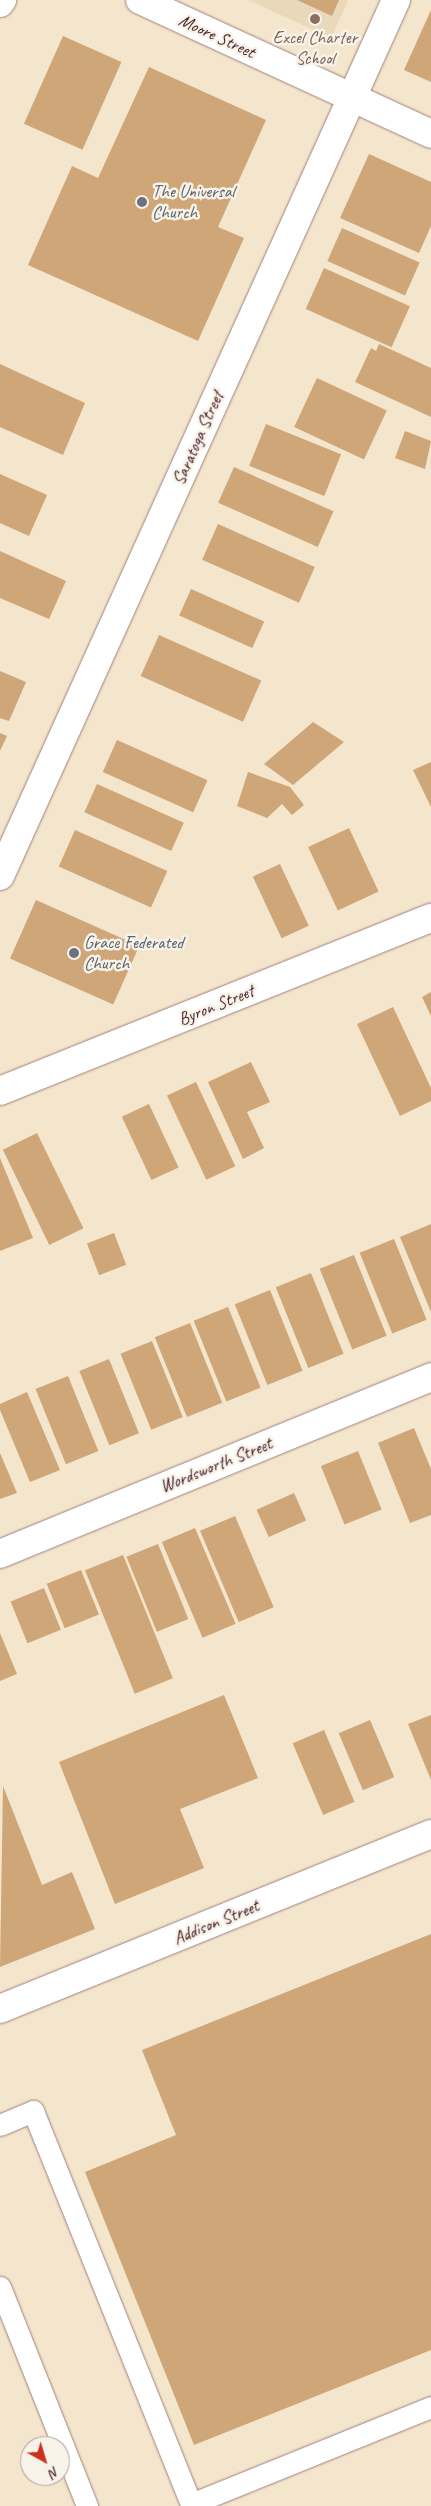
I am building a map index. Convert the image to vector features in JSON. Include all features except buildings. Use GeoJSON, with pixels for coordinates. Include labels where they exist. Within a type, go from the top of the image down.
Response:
{"type":"FeatureCollection","features":[{"type":"Feature","properties":{"kind":"street"},"geometry":{"type":"LineString","coordinates":[[0,4],[2,0]]}},
{"type":"Feature","properties":{"kind":"street","name":"Moore Street"},"geometry":{"type":"LineString","coordinates":[[140,0],[431,134]]}},
{"type":"Feature","properties":{"kind":"street","name":"Saratoga Street"},"geometry":{"type":"LineString","coordinates":[[0,876],[396,0]]}},
{"type":"Feature","properties":{"kind":"street","name":"Byron Street"},"geometry":{"type":"LineString","coordinates":[[0,1091],[431,918]]}},
{"type":"Feature","properties":{"kind":"street","name":"Wordsworth Street"},"geometry":{"type":"LineString","coordinates":[[0,1554],[431,1376]]}},
{"type":"Feature","properties":{"kind":"street","name":"Addison Street"},"geometry":{"type":"LineString","coordinates":[[0,2009],[431,1834]]}},
{"type":"Feature","properties":{"kind":"lane"},"geometry":{"type":"LineString","coordinates":[[0,2125],[33,2111],[191,2505],[431,2407]]}},
{"type":"Feature","properties":{"kind":"lane"},"geometry":{"type":"LineString","coordinates":[[0,2287],[87,2506]]}},
{"type":"Feature","properties":{"kind":"shaded area","name":"Excel Charter School"},"geometry":{"type":"Polygon","coordinates":[[[248,0],[348,0],[331,38],[248,0]]]}},
{"type":"Feature","properties":{"kind":"place","name":"Excel Charter School"},"geometry":{"type":"Point","coordinates":[315,19]}},
{"type":"Feature","properties":{"kind":"place","name":"The Universal Church"},"geometry":{"type":"Point","coordinates":[142,202]}},
{"type":"Feature","properties":{"kind":"place","name":"Grace Federated Church"},"geometry":{"type":"Point","coordinates":[74,953]}}]}
